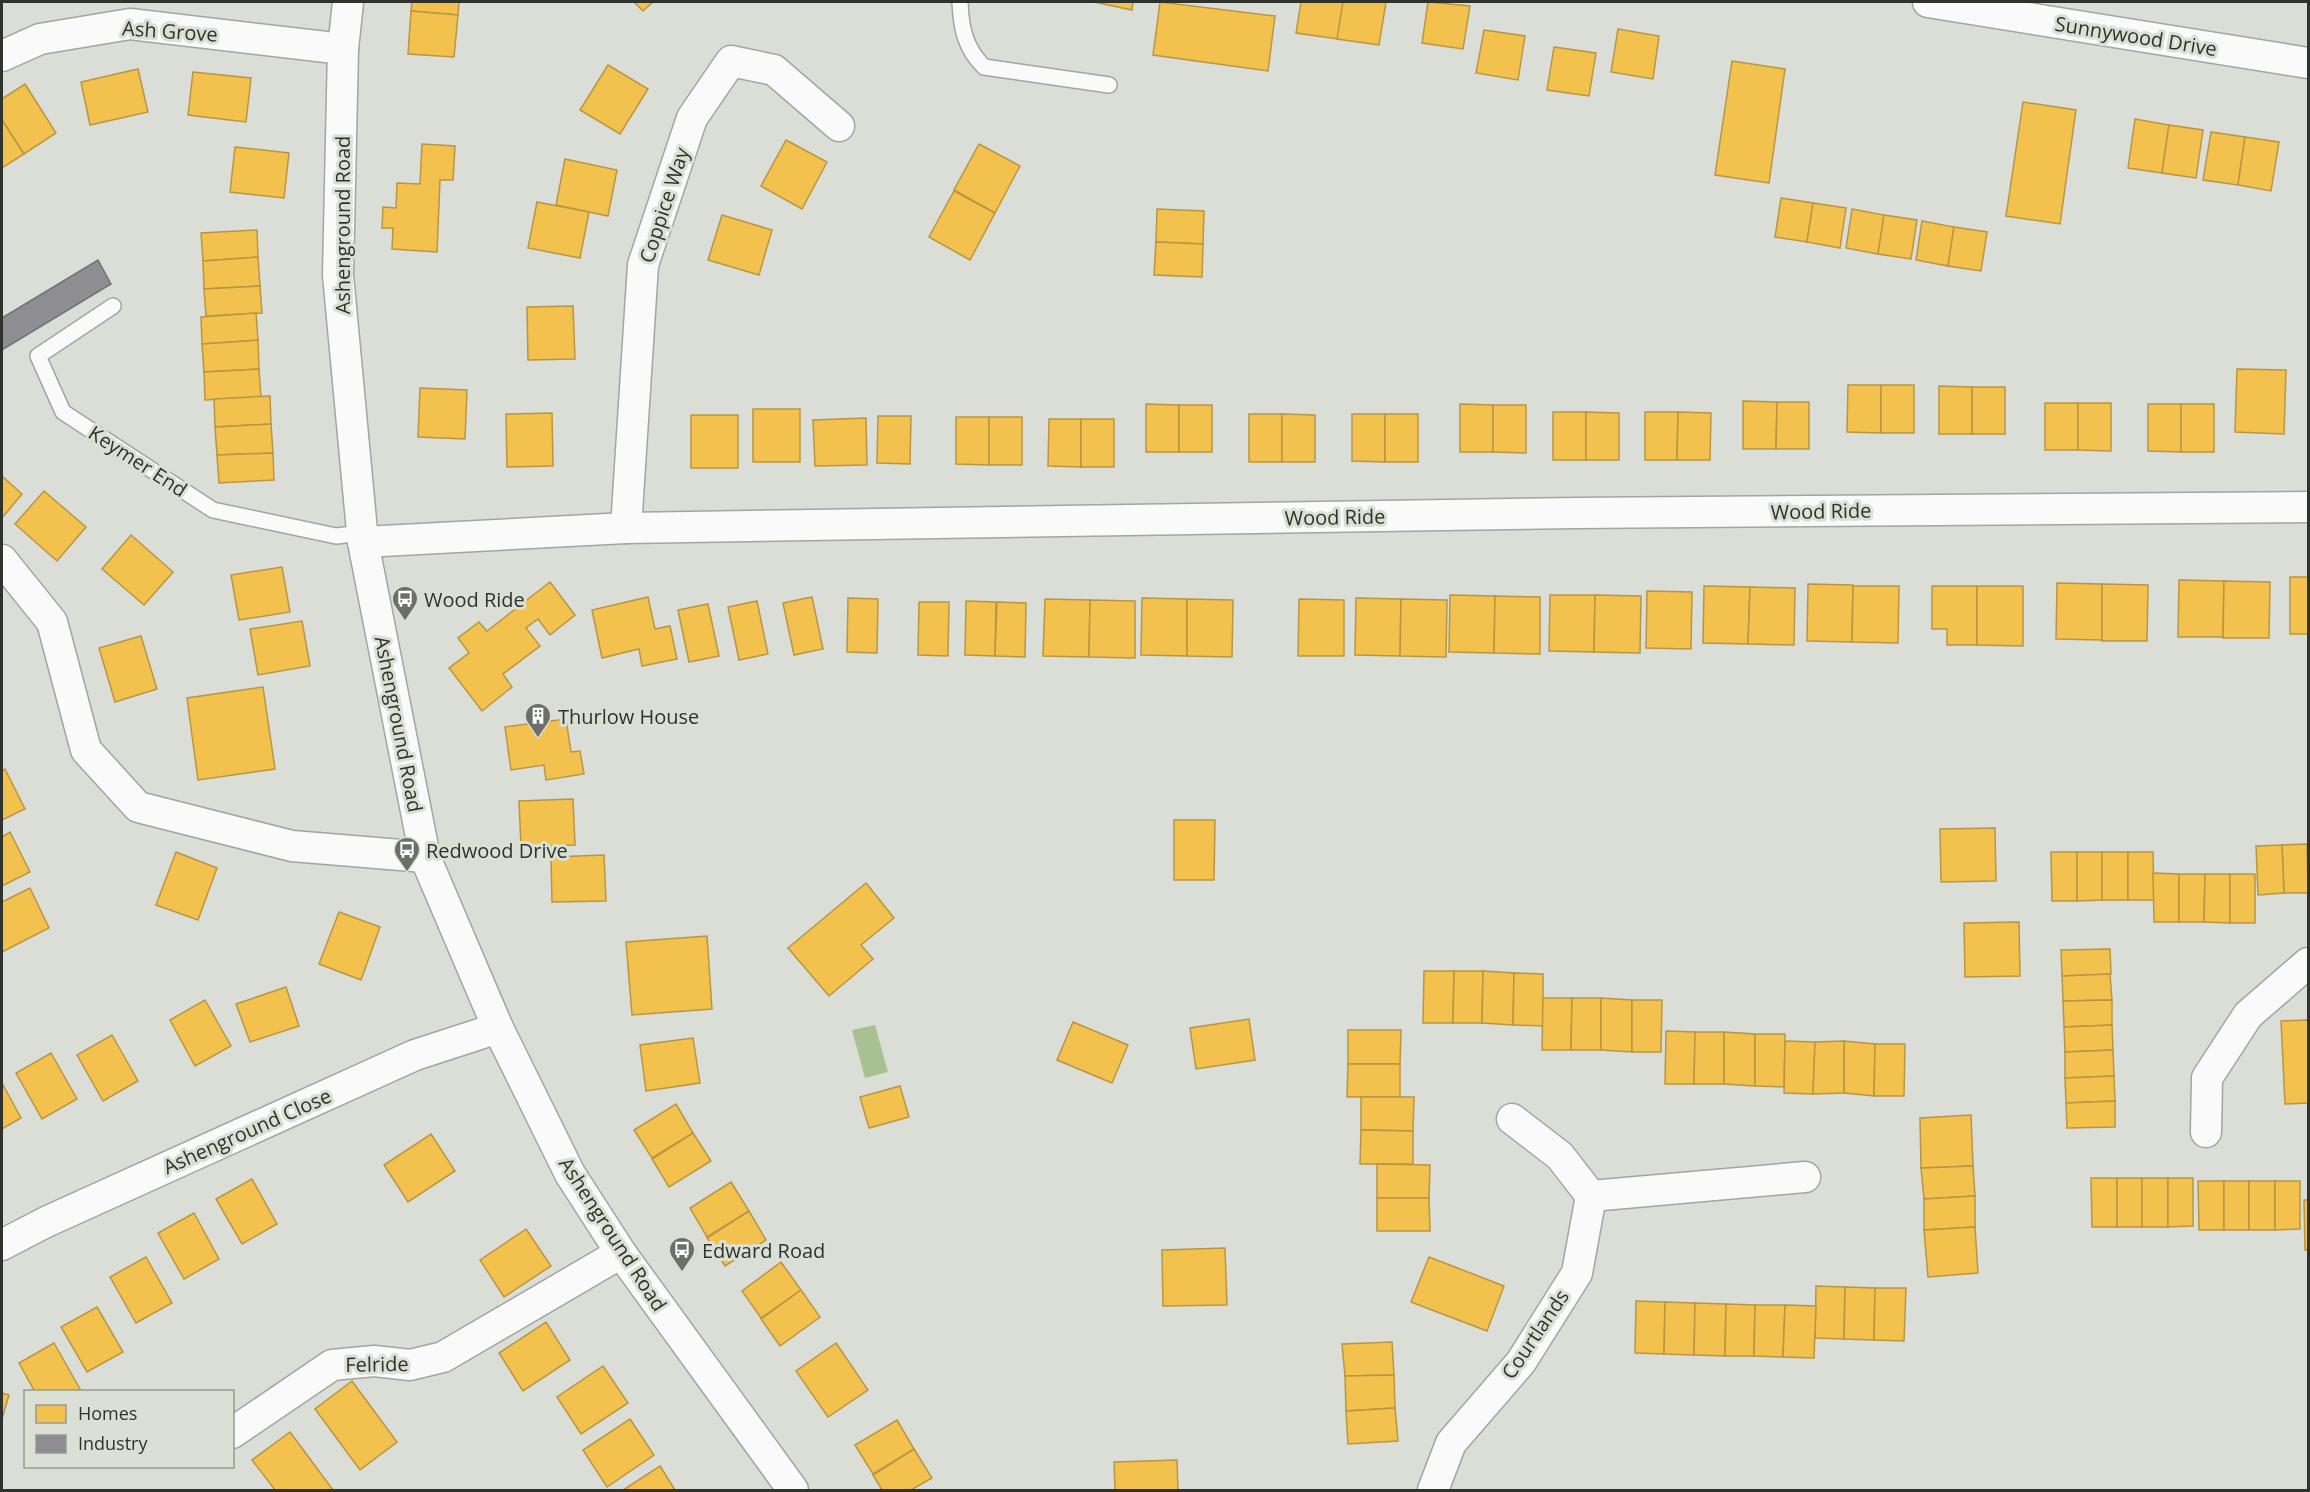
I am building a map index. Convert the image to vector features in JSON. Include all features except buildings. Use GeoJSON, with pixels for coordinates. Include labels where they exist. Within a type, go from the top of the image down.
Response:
{"type":"FeatureCollection","features":[{"type":"Feature","properties":{"kind":"street","name":"Ashenground Road"},"geometry":{"type":"LineString","coordinates":[[348,2],[343,49],[338,275],[362,538],[425,857],[498,1028],[570,1174],[621,1253],[793,1491]]}},
{"type":"Feature","properties":{"kind":"street","name":"Sunnywood Drive"},"geometry":{"type":"LineString","coordinates":[[1928,2],[2308,63]]}},
{"type":"Feature","properties":{"kind":"street","name":"Ash Grove"},"geometry":{"type":"LineString","coordinates":[[2,57],[40,39],[130,24],[343,49]]}},
{"type":"Feature","properties":{"kind":"street","name":"Coppice Way"},"geometry":{"type":"LineString","coordinates":[[626,528],[643,265],[692,118],[731,61],[774,70],[839,126]]}},
{"type":"Feature","properties":{"kind":"street","name":"Wood Ride"},"geometry":{"type":"LineString","coordinates":[[362,538],[626,528],[1577,513],[2308,507]]}},
{"type":"Feature","properties":{"kind":"street"},"geometry":{"type":"LineString","coordinates":[[2,560],[52,622],[86,750],[138,807],[292,846],[425,857]]}},
{"type":"Feature","properties":{"kind":"street"},"geometry":{"type":"LineString","coordinates":[[2206,1132],[2207,1078],[2248,1015],[2308,963]]}},
{"type":"Feature","properties":{"kind":"street","name":"Ashenground Close"},"geometry":{"type":"LineString","coordinates":[[2,1245],[46,1222],[415,1055],[498,1028]]}},
{"type":"Feature","properties":{"kind":"street"},"geometry":{"type":"LineString","coordinates":[[1512,1119],[1560,1156],[1592,1196],[1805,1177]]}},
{"type":"Feature","properties":{"kind":"street","name":"Courtlands"},"geometry":{"type":"LineString","coordinates":[[1434,1491],[1451,1443],[1521,1362],[1577,1273],[1592,1196]]}},
{"type":"Feature","properties":{"kind":"street","name":"Felride"},"geometry":{"type":"LineString","coordinates":[[234,1432],[332,1365],[374,1361],[410,1365],[443,1358],[621,1253]]}},
{"type":"Feature","properties":{"kind":"lane"},"geometry":{"type":"LineString","coordinates":[[960,2],[964,38],[973,56],[984,67],[1109,85]]}},
{"type":"Feature","properties":{"kind":"lane","name":"Keymer End"},"geometry":{"type":"LineString","coordinates":[[113,306],[38,356],[63,412],[213,510],[336,536],[362,538]]}},
{"type":"Feature","properties":{"kind":"shaded area"},"geometry":{"type":"Polygon","coordinates":[[[875,1025],[888,1072],[865,1078],[852,1030],[875,1025]]]}},
{"type":"Feature","properties":{"kind":"place","name":"Wood Ride"},"geometry":{"type":"Point","coordinates":[405,622]}},
{"type":"Feature","properties":{"kind":"place","name":"Thurlow House"},"geometry":{"type":"Point","coordinates":[538,739]}},
{"type":"Feature","properties":{"kind":"place","name":"Redwood Drive"},"geometry":{"type":"Point","coordinates":[407,873]}},
{"type":"Feature","properties":{"kind":"place","name":"Edward Road"},"geometry":{"type":"Point","coordinates":[682,1273]}}]}
